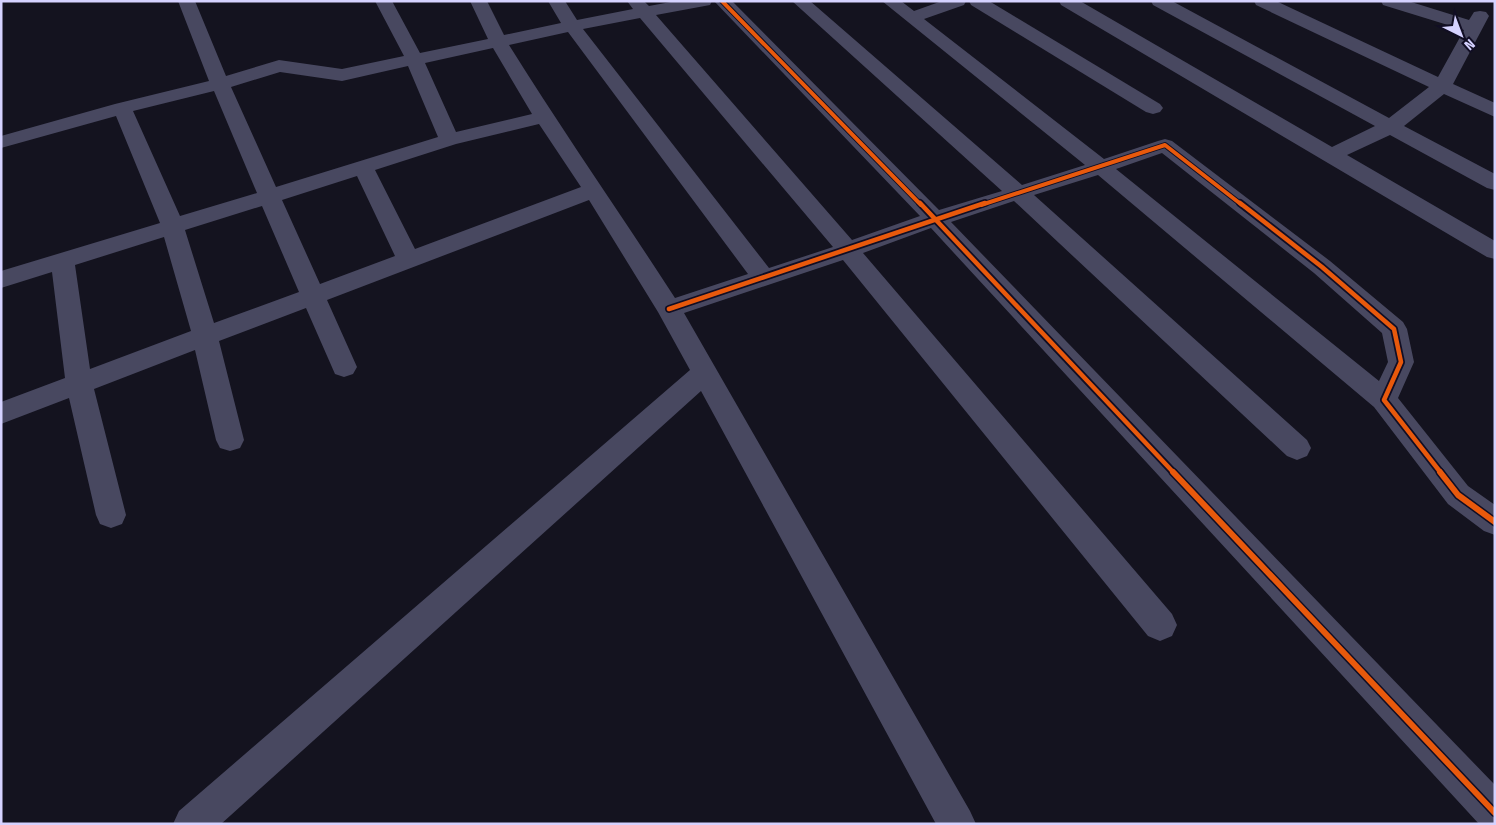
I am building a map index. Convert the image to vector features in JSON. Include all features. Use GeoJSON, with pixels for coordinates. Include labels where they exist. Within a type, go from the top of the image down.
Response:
{"type":"FeatureCollection","features":[{"type":"Feature","properties":{"kind":"street"},"geometry":{"type":"LineString","coordinates":[[186,1],[220,84],[344,367]]}},
{"type":"Feature","properties":{"kind":"street"},"geometry":{"type":"LineString","coordinates":[[384,1],[415,60],[449,140]]}},
{"type":"Feature","properties":{"kind":"street"},"geometry":{"type":"LineString","coordinates":[[478,1],[499,43],[544,117],[594,190],[670,309],[957,824]]}},
{"type":"Feature","properties":{"kind":"street"},"geometry":{"type":"LineString","coordinates":[[556,1],[572,26],[763,277]]}},
{"type":"Feature","properties":{"kind":"street"},"geometry":{"type":"LineString","coordinates":[[1,142],[122,108],[220,84],[279,66],[342,75],[499,43],[640,8],[704,1]]}},
{"type":"Feature","properties":{"kind":"street"},"geometry":{"type":"LineString","coordinates":[[722,1],[935,218],[1495,813]]}},
{"type":"Feature","properties":{"kind":"street"},"geometry":{"type":"LineString","coordinates":[[800,1],[1018,193],[1297,448]]}},
{"type":"Feature","properties":{"kind":"street"},"geometry":{"type":"LineString","coordinates":[[890,1],[1101,167],[1384,400],[1458,495],[1495,522]]}},
{"type":"Feature","properties":{"kind":"street"},"geometry":{"type":"LineString","coordinates":[[912,18],[958,1]]}},
{"type":"Feature","properties":{"kind":"street"},"geometry":{"type":"LineString","coordinates":[[977,1],[1153,108]]}},
{"type":"Feature","properties":{"kind":"street"},"geometry":{"type":"LineString","coordinates":[[1067,1],[1495,251]]}},
{"type":"Feature","properties":{"kind":"street"},"geometry":{"type":"LineString","coordinates":[[1159,1],[1495,183]]}},
{"type":"Feature","properties":{"kind":"street"},"geometry":{"type":"LineString","coordinates":[[1262,1],[1495,111]]}},
{"type":"Feature","properties":{"kind":"street"},"geometry":{"type":"LineString","coordinates":[[1331,155],[1390,127],[1442,86],[1484,16],[1389,1]]}},
{"type":"Feature","properties":{"kind":"street"},"geometry":{"type":"LineString","coordinates":[[640,8],[848,250],[1160,625]]}},
{"type":"Feature","properties":{"kind":"street"},"geometry":{"type":"LineString","coordinates":[[122,108],[173,227],[204,336],[230,440]]}},
{"type":"Feature","properties":{"kind":"street"},"geometry":{"type":"LineString","coordinates":[[1,280],[449,140],[544,117]]}},
{"type":"Feature","properties":{"kind":"street"},"geometry":{"type":"LineString","coordinates":[[670,309],[848,250],[935,218],[1101,167],[1165,145],[1322,267],[1394,329],[1401,362],[1384,400]]}},
{"type":"Feature","properties":{"kind":"street"},"geometry":{"type":"LineString","coordinates":[[363,167],[409,260]]}},
{"type":"Feature","properties":{"kind":"street"},"geometry":{"type":"LineString","coordinates":[[1,412],[594,190]]}},
{"type":"Feature","properties":{"kind":"street"},"geometry":{"type":"LineString","coordinates":[[62,260],[79,383],[111,515]]}},
{"type":"Feature","properties":{"kind":"street"},"geometry":{"type":"LineString","coordinates":[[192,824],[705,372]]}},
{"type":"Feature","properties":{"kind":"street"},"geometry":{"type":"LineString","coordinates":[[1488,824],[1495,819]]}},
{"type":"Feature","properties":{"kind":"cycle path"},"geometry":{"type":"LineString","coordinates":[[722,1],[935,219],[1495,813]]}},
{"type":"Feature","properties":{"kind":"cycle path"},"geometry":{"type":"LineString","coordinates":[[669,309],[935,219],[1165,145],[1322,267],[1394,329],[1401,362],[1384,400],[1458,495],[1495,522]]}}]}
